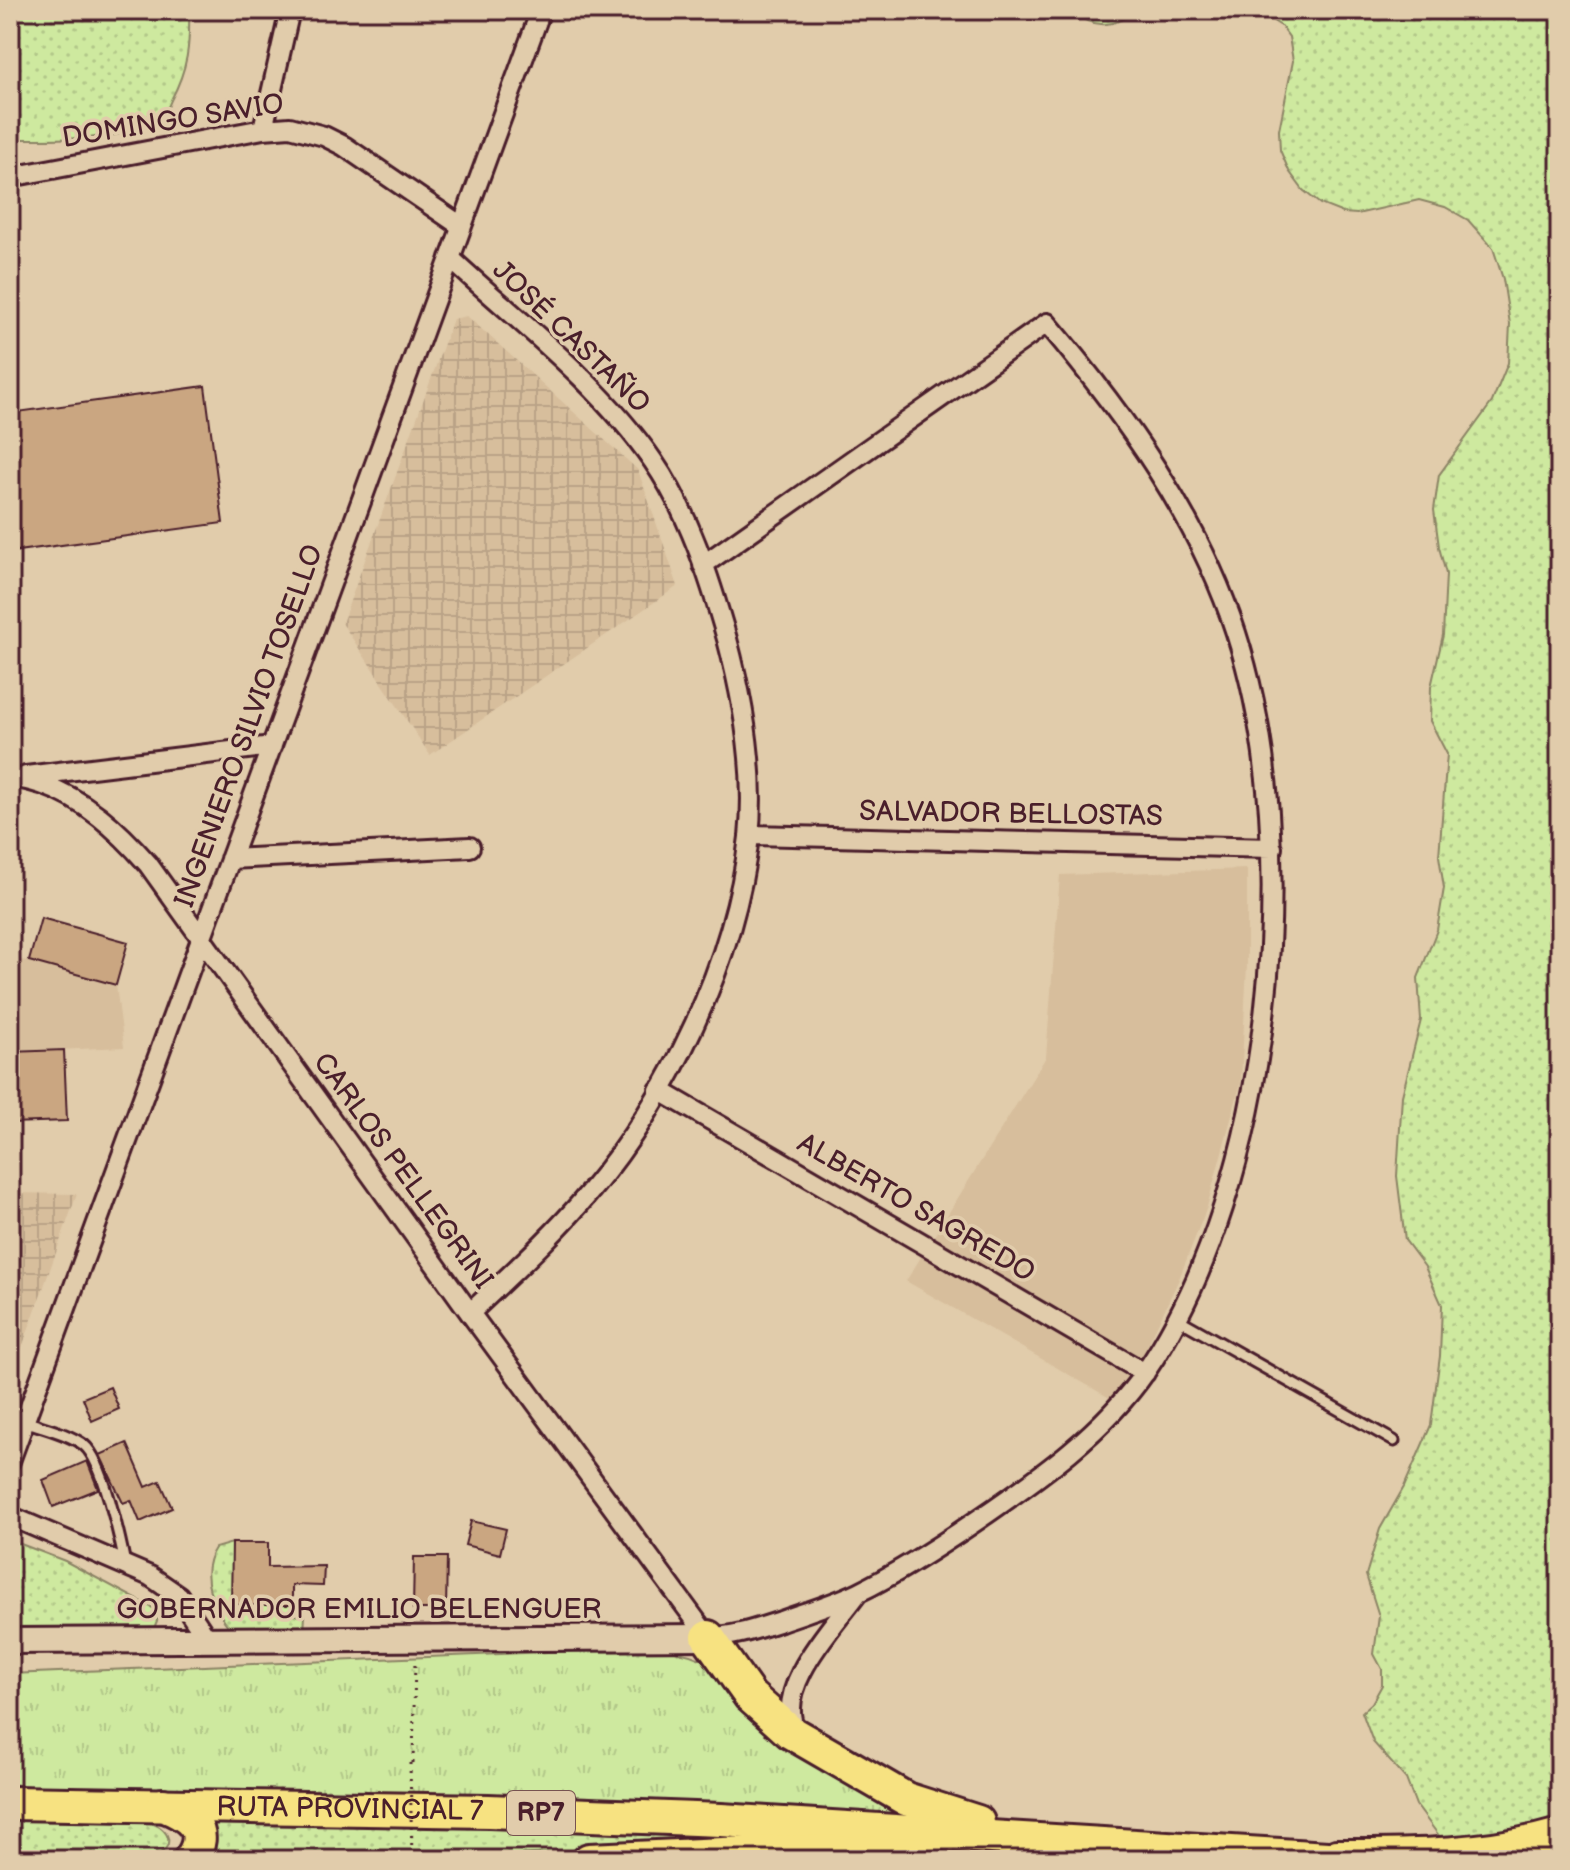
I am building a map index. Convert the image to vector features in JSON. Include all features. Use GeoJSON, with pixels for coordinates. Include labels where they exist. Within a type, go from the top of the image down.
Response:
{"type":"FeatureCollection","features":[{"type":"Feature","properties":{"kind":"highway"},"geometry":{"type":"LineString","coordinates":[[708,1637],[750,1696],[775,1721],[881,1786],[932,1809],[981,1823],[1071,1841]]}},
{"type":"Feature","properties":{"kind":"highway","name":"RUTA PROVINCIAL 7"},"geometry":{"type":"LineString","coordinates":[[10,1803],[489,1811],[721,1820],[1359,1860]]}},
{"type":"Feature","properties":{"kind":"highway"},"geometry":{"type":"LineString","coordinates":[[163,1805],[194,1822],[198,1845],[190,1860]]}},
{"type":"Feature","properties":{"kind":"highway"},"geometry":{"type":"LineString","coordinates":[[1310,1857],[1448,1854],[1528,1844],[1560,1835]]}},
{"type":"Feature","properties":{"kind":"highway","name":"RP7"},"geometry":{"type":"LineString","coordinates":[[589,1860],[901,1853],[1015,1860]]}},
{"type":"Feature","properties":{"kind":"street"},"geometry":{"type":"LineString","coordinates":[[263,129],[290,10]]}},
{"type":"Feature","properties":{"kind":"street","name":"INGENIERO SILVIO TOSELLO"},"geometry":{"type":"LineString","coordinates":[[10,1461],[541,10]]}},
{"type":"Feature","properties":{"kind":"street","name":"DOMINGO SAVIO"},"geometry":{"type":"LineString","coordinates":[[10,177],[263,129],[290,127],[324,136],[461,226]]}},
{"type":"Feature","properties":{"kind":"street","name":"JOSÉ CASTAÑO"},"geometry":{"type":"LineString","coordinates":[[450,258],[621,420],[654,463],[680,510],[703,565],[735,670],[747,734],[749,835],[743,877],[712,980],[687,1038],[659,1090],[590,1191],[515,1271],[470,1313]]}},
{"type":"Feature","properties":{"kind":"street"},"geometry":{"type":"LineString","coordinates":[[703,565],[1047,323],[1094,378],[1140,444],[1209,566],[1236,630],[1256,703],[1272,848],[1267,982],[1244,1136],[1224,1207],[1202,1266],[1178,1319],[1145,1373],[1105,1420],[1061,1459],[963,1530],[858,1592],[731,1637],[708,1637]]}},
{"type":"Feature","properties":{"kind":"street","name":"CARLOS PELLEGRINI"},"geometry":{"type":"LineString","coordinates":[[14,778],[272,746]]}},
{"type":"Feature","properties":{"kind":"street","name":"CARLOS PELLEGRINI"},"geometry":{"type":"LineString","coordinates":[[14,778],[54,789],[80,802],[105,820],[148,864],[470,1313],[708,1637]]}},
{"type":"Feature","properties":{"kind":"street","name":"SALVADOR BELLOSTAS"},"geometry":{"type":"LineString","coordinates":[[749,835],[1272,848]]}},
{"type":"Feature","properties":{"kind":"street"},"geometry":{"type":"LineString","coordinates":[[230,859],[470,847]]}},
{"type":"Feature","properties":{"kind":"street","name":"ALBERTO SAGREDO"},"geometry":{"type":"LineString","coordinates":[[659,1090],[1145,1373]]}},
{"type":"Feature","properties":{"kind":"street"},"geometry":{"type":"LineString","coordinates":[[10,1516],[150,1576],[179,1596],[208,1640]]}},
{"type":"Feature","properties":{"kind":"street"},"geometry":{"type":"LineString","coordinates":[[805,1742],[794,1729],[789,1716],[793,1691],[809,1660],[858,1592]]}},
{"type":"Feature","properties":{"kind":"street","name":"GOBERNADOR EMILIO BELENGUER"},"geometry":{"type":"LineString","coordinates":[[10,1641],[708,1637]]}},
{"type":"Feature","properties":{"kind":"street"},"geometry":{"type":"LineString","coordinates":[[10,1796],[55,1804]]}},
{"type":"Feature","properties":{"kind":"lane"},"geometry":{"type":"LineString","coordinates":[[1178,1319],[1394,1441]]}},
{"type":"Feature","properties":{"kind":"lane"},"geometry":{"type":"LineString","coordinates":[[25,1421],[78,1442],[90,1451],[112,1505],[125,1564]]}},
{"type":"Feature","properties":{"kind":"path"},"geometry":{"type":"LineString","coordinates":[[412,1860],[415,1639]]}},
{"type":"Feature","properties":{"kind":"shaded area"},"geometry":{"type":"Polygon","coordinates":[[[467,316],[638,470],[678,586],[430,755],[342,623],[453,319],[467,316]]]}},
{"type":"Feature","properties":{"kind":"shaded area"},"geometry":{"type":"Polygon","coordinates":[[[1247,869],[1247,965],[1241,1082],[1207,1207],[1179,1279],[1120,1404],[906,1281],[1046,1057],[1060,875],[1247,869]]]}},
{"type":"Feature","properties":{"kind":"shaded area"},"geometry":{"type":"Polygon","coordinates":[[[10,959],[29,961],[116,985],[124,1047],[10,1052],[10,959]]]}},
{"type":"Feature","properties":{"kind":"shaded area"},"geometry":{"type":"Polygon","coordinates":[[[10,1193],[77,1194],[10,1381],[10,1193]]]}},
{"type":"Feature","properties":{"kind":"green space"},"geometry":{"type":"Polygon","coordinates":[[[10,10],[189,10],[184,67],[165,113],[149,125],[111,135],[10,139],[10,10]]]}},
{"type":"Feature","properties":{"kind":"green space"},"geometry":{"type":"Polygon","coordinates":[[[1069,10],[1139,10],[1112,23],[1096,24],[1069,10]]]}},
{"type":"Feature","properties":{"kind":"green space"},"geometry":{"type":"Polygon","coordinates":[[[1214,10],[1560,10],[1560,1827],[1443,1841],[1416,1805],[1406,1779],[1373,1742],[1362,1712],[1372,1703],[1382,1685],[1382,1669],[1374,1654],[1379,1616],[1366,1575],[1380,1529],[1404,1487],[1431,1425],[1440,1356],[1442,1305],[1425,1267],[1405,1240],[1397,1176],[1402,1096],[1421,1020],[1418,978],[1437,930],[1444,888],[1439,856],[1447,754],[1430,721],[1431,687],[1443,635],[1446,574],[1434,510],[1439,475],[1492,402],[1508,363],[1510,324],[1503,279],[1493,248],[1468,220],[1445,207],[1419,200],[1357,214],[1343,213],[1320,204],[1303,190],[1289,171],[1280,150],[1279,130],[1293,61],[1289,37],[1281,26],[1267,17],[1247,18],[1214,10]]]}},
{"type":"Feature","properties":{"kind":"green space"},"geometry":{"type":"Polygon","coordinates":[[[18,1543],[65,1561],[153,1608],[159,1616],[154,1628],[10,1632],[10,1544],[18,1543]]]}},
{"type":"Feature","properties":{"kind":"green space"},"geometry":{"type":"Polygon","coordinates":[[[232,1543],[232,1604],[292,1605],[293,1615],[305,1616],[304,1632],[232,1631],[214,1603],[208,1569],[215,1548],[232,1543]]]}},
{"type":"Feature","properties":{"kind":"green space"},"geometry":{"type":"Polygon","coordinates":[[[645,1648],[676,1651],[706,1661],[927,1821],[814,1808],[48,1788],[10,1784],[10,1674],[645,1648]]]}},
{"type":"Feature","properties":{"kind":"green space"},"geometry":{"type":"Polygon","coordinates":[[[10,1818],[150,1823],[163,1829],[168,1844],[166,1849],[154,1855],[119,1860],[10,1860],[10,1818]]]}},
{"type":"Feature","properties":{"kind":"green space"},"geometry":{"type":"Polygon","coordinates":[[[203,1818],[640,1827],[889,1841],[371,1860],[207,1860],[203,1818]]]}},
{"type":"Feature","properties":{"kind":"building"},"geometry":{"type":"Polygon","coordinates":[[[205,386],[223,523],[10,552],[10,413],[205,386]]]}},
{"type":"Feature","properties":{"kind":"building"},"geometry":{"type":"Polygon","coordinates":[[[41,918],[128,942],[116,985],[29,961],[41,918]]]}},
{"type":"Feature","properties":{"kind":"building"},"geometry":{"type":"Polygon","coordinates":[[[64,1050],[67,1121],[10,1123],[10,1052],[64,1050]]]}},
{"type":"Feature","properties":{"kind":"building"},"geometry":{"type":"Polygon","coordinates":[[[110,1387],[119,1409],[92,1421],[83,1398],[110,1387]]]}},
{"type":"Feature","properties":{"kind":"building"},"geometry":{"type":"Polygon","coordinates":[[[127,1443],[146,1487],[160,1481],[172,1508],[140,1522],[131,1500],[123,1503],[100,1455],[127,1443]]]}},
{"type":"Feature","properties":{"kind":"building"},"geometry":{"type":"Polygon","coordinates":[[[87,1461],[98,1489],[53,1507],[43,1480],[87,1461]]]}},
{"type":"Feature","properties":{"kind":"building"},"geometry":{"type":"Polygon","coordinates":[[[471,1521],[506,1529],[500,1554],[465,1545],[471,1521]]]}},
{"type":"Feature","properties":{"kind":"building"},"geometry":{"type":"Polygon","coordinates":[[[232,1543],[268,1543],[268,1567],[324,1566],[323,1586],[292,1585],[292,1605],[231,1605],[232,1543]]]}},
{"type":"Feature","properties":{"kind":"building"},"geometry":{"type":"Polygon","coordinates":[[[414,1557],[447,1557],[446,1609],[413,1609],[414,1557]]]}}]}
